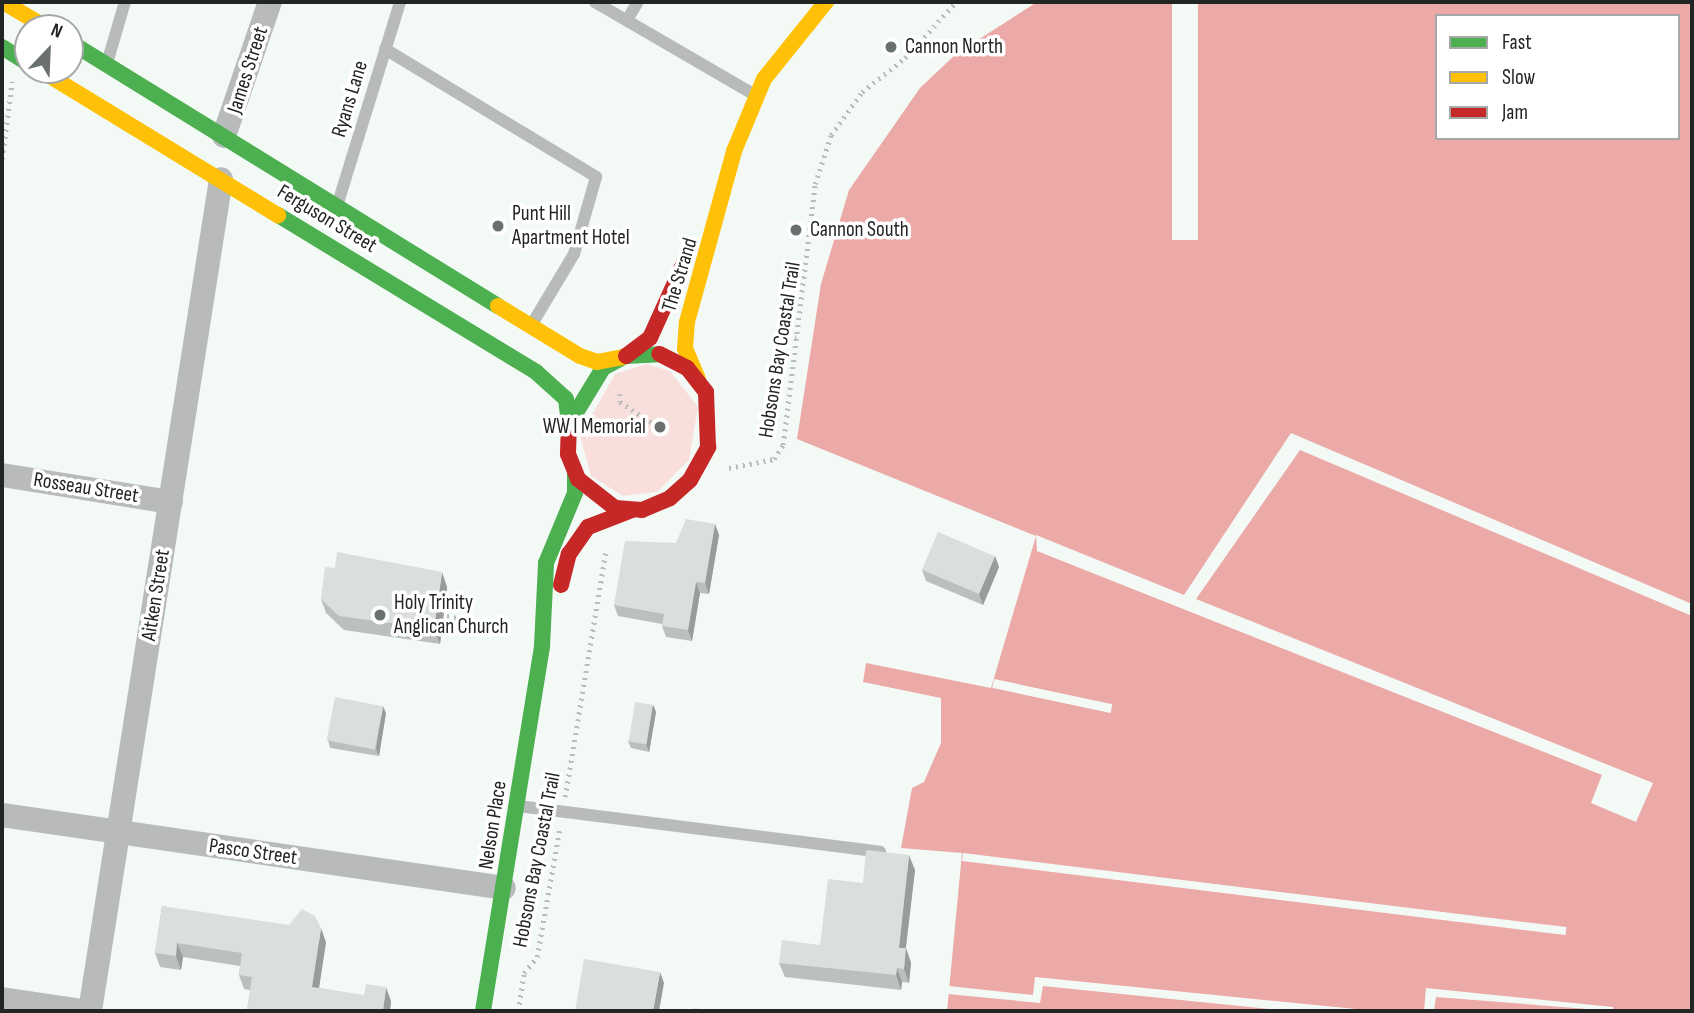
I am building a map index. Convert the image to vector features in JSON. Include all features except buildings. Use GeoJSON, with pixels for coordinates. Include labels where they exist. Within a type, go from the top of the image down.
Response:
{"type":"FeatureCollection","features":[{"type":"Feature","properties":{"kind":"street"},"geometry":{"type":"LineString","coordinates":[[4,2],[24,14]]}},
{"type":"Feature","properties":{"kind":"street","name":"James Street"},"geometry":{"type":"LineString","coordinates":[[224,136],[270,2]]}},
{"type":"Feature","properties":{"kind":"street","name":"The Strand"},"geometry":{"type":"LineString","coordinates":[[625,356],[654,331],[725,180],[756,96],[787,44],[826,2]]}},
{"type":"Feature","properties":{"kind":"street","name":"Ferguson Street"},"geometry":{"type":"LineString","coordinates":[[84,51],[530,326],[592,361],[625,356]]}},
{"type":"Feature","properties":{"kind":"street","name":"Ferguson Street"},"geometry":{"type":"LineString","coordinates":[[63,84],[544,377],[566,399],[569,422]]}},
{"type":"Feature","properties":{"kind":"street","name":"Aitken Street"},"geometry":{"type":"LineString","coordinates":[[90,1011],[221,179]]}},
{"type":"Feature","properties":{"kind":"street","name":"The Strand"},"geometry":{"type":"LineString","coordinates":[[698,379],[687,358],[685,332],[725,180]]}},
{"type":"Feature","properties":{"kind":"street"},"geometry":{"type":"LineString","coordinates":[[625,356],[666,356],[698,379],[712,417],[701,464],[670,498],[632,510],[602,502],[575,474],[569,422],[593,379],[625,356]]}},
{"type":"Feature","properties":{"kind":"street","name":"Nelson Place"},"geometry":{"type":"LineString","coordinates":[[482,1011],[542,646],[546,563],[575,493],[575,474]]}},
{"type":"Feature","properties":{"kind":"street","name":"Rosseau Street"},"geometry":{"type":"LineString","coordinates":[[2,475],[171,502]]}},
{"type":"Feature","properties":{"kind":"street","name":"Nelson Place"},"geometry":{"type":"LineString","coordinates":[[542,646],[573,546],[598,519],[632,510]]}},
{"type":"Feature","properties":{"kind":"street","name":"Pasco Street"},"geometry":{"type":"LineString","coordinates":[[2,815],[503,888]]}},
{"type":"Feature","properties":{"kind":"street"},"geometry":{"type":"LineString","coordinates":[[2,999],[81,1011]]}},
{"type":"Feature","properties":{"kind":"lane"},"geometry":{"type":"LineString","coordinates":[[106,64],[125,2]]}},
{"type":"Feature","properties":{"kind":"lane","name":"Ryans Lane"},"geometry":{"type":"LineString","coordinates":[[337,207],[400,2]]}},
{"type":"Feature","properties":{"kind":"lane"},"geometry":{"type":"LineString","coordinates":[[595,2],[756,96]]}},
{"type":"Feature","properties":{"kind":"lane"},"geometry":{"type":"LineString","coordinates":[[627,20],[638,2]]}},
{"type":"Feature","properties":{"kind":"lane"},"geometry":{"type":"LineString","coordinates":[[385,49],[596,177],[574,254],[530,326]]}},
{"type":"Feature","properties":{"kind":"lane"},"geometry":{"type":"LineString","coordinates":[[517,806],[880,852]]}},
{"type":"Feature","properties":{"kind":"path","name":"Hobsons Bay Coastal Trail"},"geometry":{"type":"LineString","coordinates":[[722,473],[779,454],[816,184],[831,135],[862,92],[905,58],[957,2]]}},
{"type":"Feature","properties":{"kind":"path"},"geometry":{"type":"LineString","coordinates":[[2,159],[19,84]]}},
{"type":"Feature","properties":{"kind":"path"},"geometry":{"type":"LineString","coordinates":[[775,343],[796,337]]}},
{"type":"Feature","properties":{"kind":"path"},"geometry":{"type":"LineString","coordinates":[[620,389],[620,402],[654,424]]}},
{"type":"Feature","properties":{"kind":"path","name":"Hobsons Bay Coastal Trail"},"geometry":{"type":"LineString","coordinates":[[518,1011],[524,973],[537,957],[610,540]]}},
{"type":"Feature","properties":{"kind":"path"},"geometry":{"type":"LineString","coordinates":[[447,616],[473,621]]}},
{"type":"Feature","properties":{"kind":"path"},"geometry":{"type":"LineString","coordinates":[[485,622],[501,625]]}},
{"type":"Feature","properties":{"kind":"shaded area"},"geometry":{"type":"Polygon","coordinates":[[[1037,2],[1692,2],[1692,1011],[947,1011],[962,853],[901,848],[912,788],[924,782],[941,743],[941,698],[863,682],[866,663],[991,688],[1036,536],[797,439],[821,284],[849,190],[920,88],[956,54],[1037,2]]]}},
{"type":"Feature","properties":{"kind":"shaded area"},"geometry":{"type":"Polygon","coordinates":[[[646,364],[670,371],[698,407],[689,460],[657,492],[623,496],[591,476],[580,436],[615,374],[646,364]]]}},
{"type":"Feature","properties":{"kind":"pier"},"geometry":{"type":"Polygon","coordinates":[[[1172,2],[1198,2],[1198,240],[1172,240],[1172,2]]]}},
{"type":"Feature","properties":{"kind":"pier"},"geometry":{"type":"Polygon","coordinates":[[[1291,433],[1692,604],[1692,616],[1300,450],[1196,599],[1653,783],[1636,822],[1591,803],[1602,775],[1037,551],[1036,535],[1184,595],[1291,433]]]}},
{"type":"Feature","properties":{"kind":"pier"},"geometry":{"type":"Polygon","coordinates":[[[994,679],[1112,704],[1110,713],[992,688],[994,679]]]}},
{"type":"Feature","properties":{"kind":"pier"},"geometry":{"type":"Polygon","coordinates":[[[963,853],[1566,927],[1565,935],[962,861],[963,853]]]}},
{"type":"Feature","properties":{"kind":"pier"},"geometry":{"type":"Polygon","coordinates":[[[1035,977],[1376,1011],[1289,1011],[1043,986],[1040,1003],[948,994],[949,986],[1033,995],[1035,977]]]}},
{"type":"Feature","properties":{"kind":"pier"},"geometry":{"type":"Polygon","coordinates":[[[1426,988],[1613,1007],[1613,1011],[1436,997],[1434,1011],[1424,1011],[1426,988]]]}},
{"type":"Feature","properties":{"kind":"traffic: fast"},"geometry":{"type":"LineString","coordinates":[[2,47],[14,54]]}},
{"type":"Feature","properties":{"kind":"traffic: fast"},"geometry":{"type":"LineString","coordinates":[[84,51],[498,306]]}},
{"type":"Feature","properties":{"kind":"traffic: fast"},"geometry":{"type":"LineString","coordinates":[[278,215],[536,372],[566,399],[569,422]]}},
{"type":"Feature","properties":{"kind":"traffic: fast"},"geometry":{"type":"LineString","coordinates":[[569,424],[603,368],[626,356],[659,354]]}},
{"type":"Feature","properties":{"kind":"traffic: fast"},"geometry":{"type":"LineString","coordinates":[[483,1011],[542,646],[546,563],[575,493],[575,474]]}},
{"type":"Feature","properties":{"kind":"traffic: slow"},"geometry":{"type":"LineString","coordinates":[[3,2],[23,14]]}},
{"type":"Feature","properties":{"kind":"traffic: slow"},"geometry":{"type":"LineString","coordinates":[[698,379],[685,349],[687,322],[734,151],[764,79],[826,2]]}},
{"type":"Feature","properties":{"kind":"traffic: slow"},"geometry":{"type":"LineString","coordinates":[[63,84],[278,215]]}},
{"type":"Feature","properties":{"kind":"traffic: slow"},"geometry":{"type":"LineString","coordinates":[[498,306],[580,356],[597,362],[623,357]]}},
{"type":"Feature","properties":{"kind":"traffic: jam"},"geometry":{"type":"LineString","coordinates":[[626,356],[650,338],[687,256]]}},
{"type":"Feature","properties":{"kind":"traffic: jam"},"geometry":{"type":"LineString","coordinates":[[569,424],[568,454],[578,479],[615,508],[642,510],[670,498],[690,480],[708,447],[706,392],[687,368],[659,354]]}},
{"type":"Feature","properties":{"kind":"traffic: jam"},"geometry":{"type":"LineString","coordinates":[[561,585],[569,554],[588,527],[632,510]]}},
{"type":"Feature","properties":{"kind":"place","name":"Cannon North"},"geometry":{"type":"Point","coordinates":[891,47]}},
{"type":"Feature","properties":{"kind":"place","name":"Punt Hill Apartment Hotel"},"geometry":{"type":"Point","coordinates":[498,226]}},
{"type":"Feature","properties":{"kind":"place","name":"Cannon South"},"geometry":{"type":"Point","coordinates":[796,230]}},
{"type":"Feature","properties":{"kind":"place","name":"WW I Memorial"},"geometry":{"type":"Point","coordinates":[660,427]}},
{"type":"Feature","properties":{"kind":"place","name":"Holy Trinity Anglican Church"},"geometry":{"type":"Point","coordinates":[380,615]}}]}
